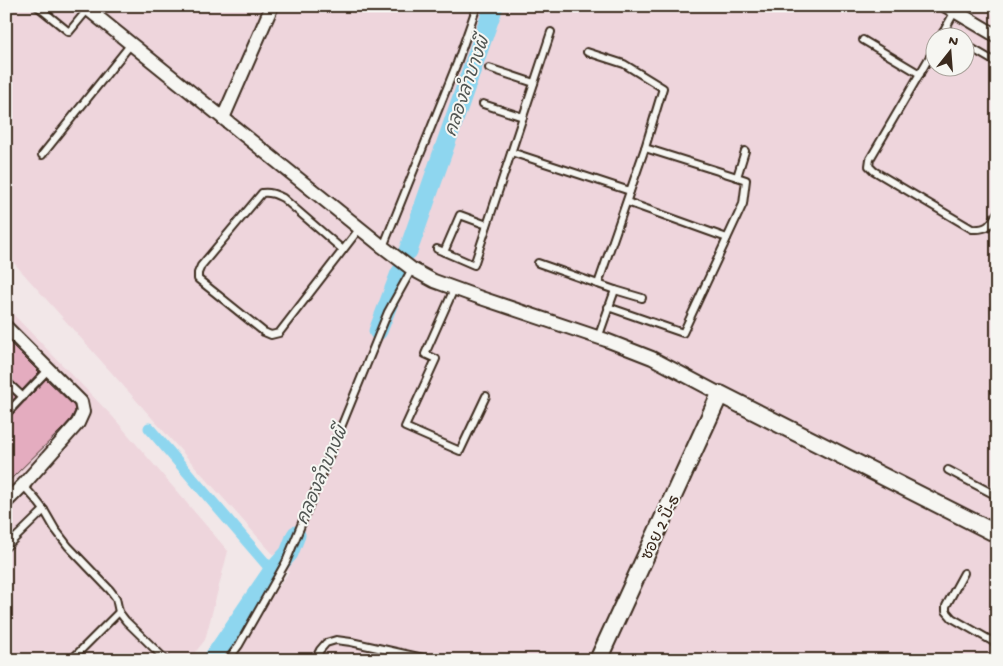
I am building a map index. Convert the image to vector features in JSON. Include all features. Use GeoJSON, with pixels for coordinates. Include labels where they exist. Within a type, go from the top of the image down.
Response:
{"type":"FeatureCollection","features":[{"type":"Feature","properties":{"kind":"street"},"geometry":{"type":"LineString","coordinates":[[223,118],[272,6]]}},
{"type":"Feature","properties":{"kind":"street"},"geometry":{"type":"LineString","coordinates":[[86,8],[412,269],[454,289],[652,358],[993,532]]}},
{"type":"Feature","properties":{"kind":"street"},"geometry":{"type":"LineString","coordinates":[[951,9],[997,36]]}},
{"type":"Feature","properties":{"kind":"street"},"geometry":{"type":"LineString","coordinates":[[6,327],[82,402],[83,412],[78,423],[6,502]]}},
{"type":"Feature","properties":{"kind":"street","name":"ซอย 2 บี-5"},"geometry":{"type":"LineString","coordinates":[[598,660],[720,394]]}},
{"type":"Feature","properties":{"kind":"lane"},"geometry":{"type":"LineString","coordinates":[[37,6],[69,32],[86,8]]}},
{"type":"Feature","properties":{"kind":"lane"},"geometry":{"type":"LineString","coordinates":[[384,247],[457,63],[477,6]]}},
{"type":"Feature","properties":{"kind":"lane"},"geometry":{"type":"LineString","coordinates":[[944,28],[951,9]]}},
{"type":"Feature","properties":{"kind":"lane"},"geometry":{"type":"LineString","coordinates":[[437,249],[474,265],[551,32]]}},
{"type":"Feature","properties":{"kind":"lane"},"geometry":{"type":"LineString","coordinates":[[862,40],[920,74]]}},
{"type":"Feature","properties":{"kind":"lane"},"geometry":{"type":"LineString","coordinates":[[42,154],[131,44]]}},
{"type":"Feature","properties":{"kind":"lane"},"geometry":{"type":"LineString","coordinates":[[976,51],[997,63]]}},
{"type":"Feature","properties":{"kind":"lane"},"geometry":{"type":"LineString","coordinates":[[587,52],[624,64],[663,88],[645,148],[598,284]]}},
{"type":"Feature","properties":{"kind":"lane"},"geometry":{"type":"LineString","coordinates":[[926,64],[870,159],[869,166],[874,171],[972,229],[983,230],[991,224],[997,213]]}},
{"type":"Feature","properties":{"kind":"lane"},"geometry":{"type":"LineString","coordinates":[[489,68],[534,83]]}},
{"type":"Feature","properties":{"kind":"lane"},"geometry":{"type":"LineString","coordinates":[[483,104],[523,117]]}},
{"type":"Feature","properties":{"kind":"lane"},"geometry":{"type":"LineString","coordinates":[[608,307],[683,332],[743,204],[746,180],[645,148]]}},
{"type":"Feature","properties":{"kind":"lane"},"geometry":{"type":"LineString","coordinates":[[737,177],[745,151]]}},
{"type":"Feature","properties":{"kind":"lane"},"geometry":{"type":"LineString","coordinates":[[511,152],[630,191]]}},
{"type":"Feature","properties":{"kind":"lane"},"geometry":{"type":"LineString","coordinates":[[343,250],[283,198],[269,192],[262,193],[201,266],[198,279],[264,332],[271,335],[279,332],[343,250],[360,228]]}},
{"type":"Feature","properties":{"kind":"lane"},"geometry":{"type":"LineString","coordinates":[[626,202],[727,238]]}},
{"type":"Feature","properties":{"kind":"lane"},"geometry":{"type":"LineString","coordinates":[[444,252],[460,215],[487,225]]}},
{"type":"Feature","properties":{"kind":"lane"},"geometry":{"type":"LineString","coordinates":[[538,262],[642,298]]}},
{"type":"Feature","properties":{"kind":"lane"},"geometry":{"type":"LineString","coordinates":[[228,660],[240,645],[286,562],[388,312],[412,269]]}},
{"type":"Feature","properties":{"kind":"lane"},"geometry":{"type":"LineString","coordinates":[[454,289],[425,354],[436,359],[405,427],[460,451],[486,396]]}},
{"type":"Feature","properties":{"kind":"lane"},"geometry":{"type":"LineString","coordinates":[[598,338],[615,290]]}},
{"type":"Feature","properties":{"kind":"lane"},"geometry":{"type":"LineString","coordinates":[[6,414],[49,369]]}},
{"type":"Feature","properties":{"kind":"lane"},"geometry":{"type":"LineString","coordinates":[[6,381],[23,398]]}},
{"type":"Feature","properties":{"kind":"lane"},"geometry":{"type":"LineString","coordinates":[[948,470],[997,496]]}},
{"type":"Feature","properties":{"kind":"lane"},"geometry":{"type":"LineString","coordinates":[[23,485],[44,510],[68,546],[110,590],[116,598],[119,612],[126,621],[166,660]]}},
{"type":"Feature","properties":{"kind":"lane"},"geometry":{"type":"LineString","coordinates":[[6,547],[44,510]]}},
{"type":"Feature","properties":{"kind":"lane"},"geometry":{"type":"LineString","coordinates":[[993,532],[997,515]]}},
{"type":"Feature","properties":{"kind":"lane"},"geometry":{"type":"LineString","coordinates":[[964,573],[946,606],[946,611],[952,618],[997,644]]}},
{"type":"Feature","properties":{"kind":"lane"},"geometry":{"type":"LineString","coordinates":[[71,660],[119,612]]}},
{"type":"Feature","properties":{"kind":"lane"},"geometry":{"type":"LineString","coordinates":[[315,660],[326,643],[336,640],[427,659]]}},
{"type":"Feature","properties":{"kind":"shaded area"},"geometry":{"type":"Polygon","coordinates":[[[6,6],[979,6],[997,17],[997,660],[226,660],[289,572],[6,254],[6,6]]]}},
{"type":"Feature","properties":{"kind":"shaded area"},"geometry":{"type":"Polygon","coordinates":[[[6,307],[113,417],[228,551],[205,640],[189,660],[6,660],[6,307]]]}},
{"type":"Feature","properties":{"kind":"building"},"geometry":{"type":"Polygon","coordinates":[[[6,339],[39,372],[22,390],[6,376],[6,339]]]}},
{"type":"Feature","properties":{"kind":"building"},"geometry":{"type":"Polygon","coordinates":[[[46,379],[74,406],[75,411],[63,428],[6,484],[6,419],[46,379]]]}},
{"type":"Feature","properties":{"kind":"building"},"geometry":{"type":"Polygon","coordinates":[[[6,388],[16,397],[6,406],[6,388]]]}},
{"type":"Feature","properties":{"kind":"waterway","name":"คลองลำบางผี"},"geometry":{"type":"LineString","coordinates":[[408,251],[494,6]]}},
{"type":"Feature","properties":{"kind":"waterway","name":"คลองลำบางผี"},"geometry":{"type":"LineString","coordinates":[[378,331],[400,273]]}},
{"type":"Feature","properties":{"kind":"waterway"},"geometry":{"type":"LineString","coordinates":[[149,428],[267,565],[271,573]]}},
{"type":"Feature","properties":{"kind":"waterway","name":"คลองลำบางผี"},"geometry":{"type":"LineString","coordinates":[[212,660],[271,573],[289,553],[296,535]]}}]}
